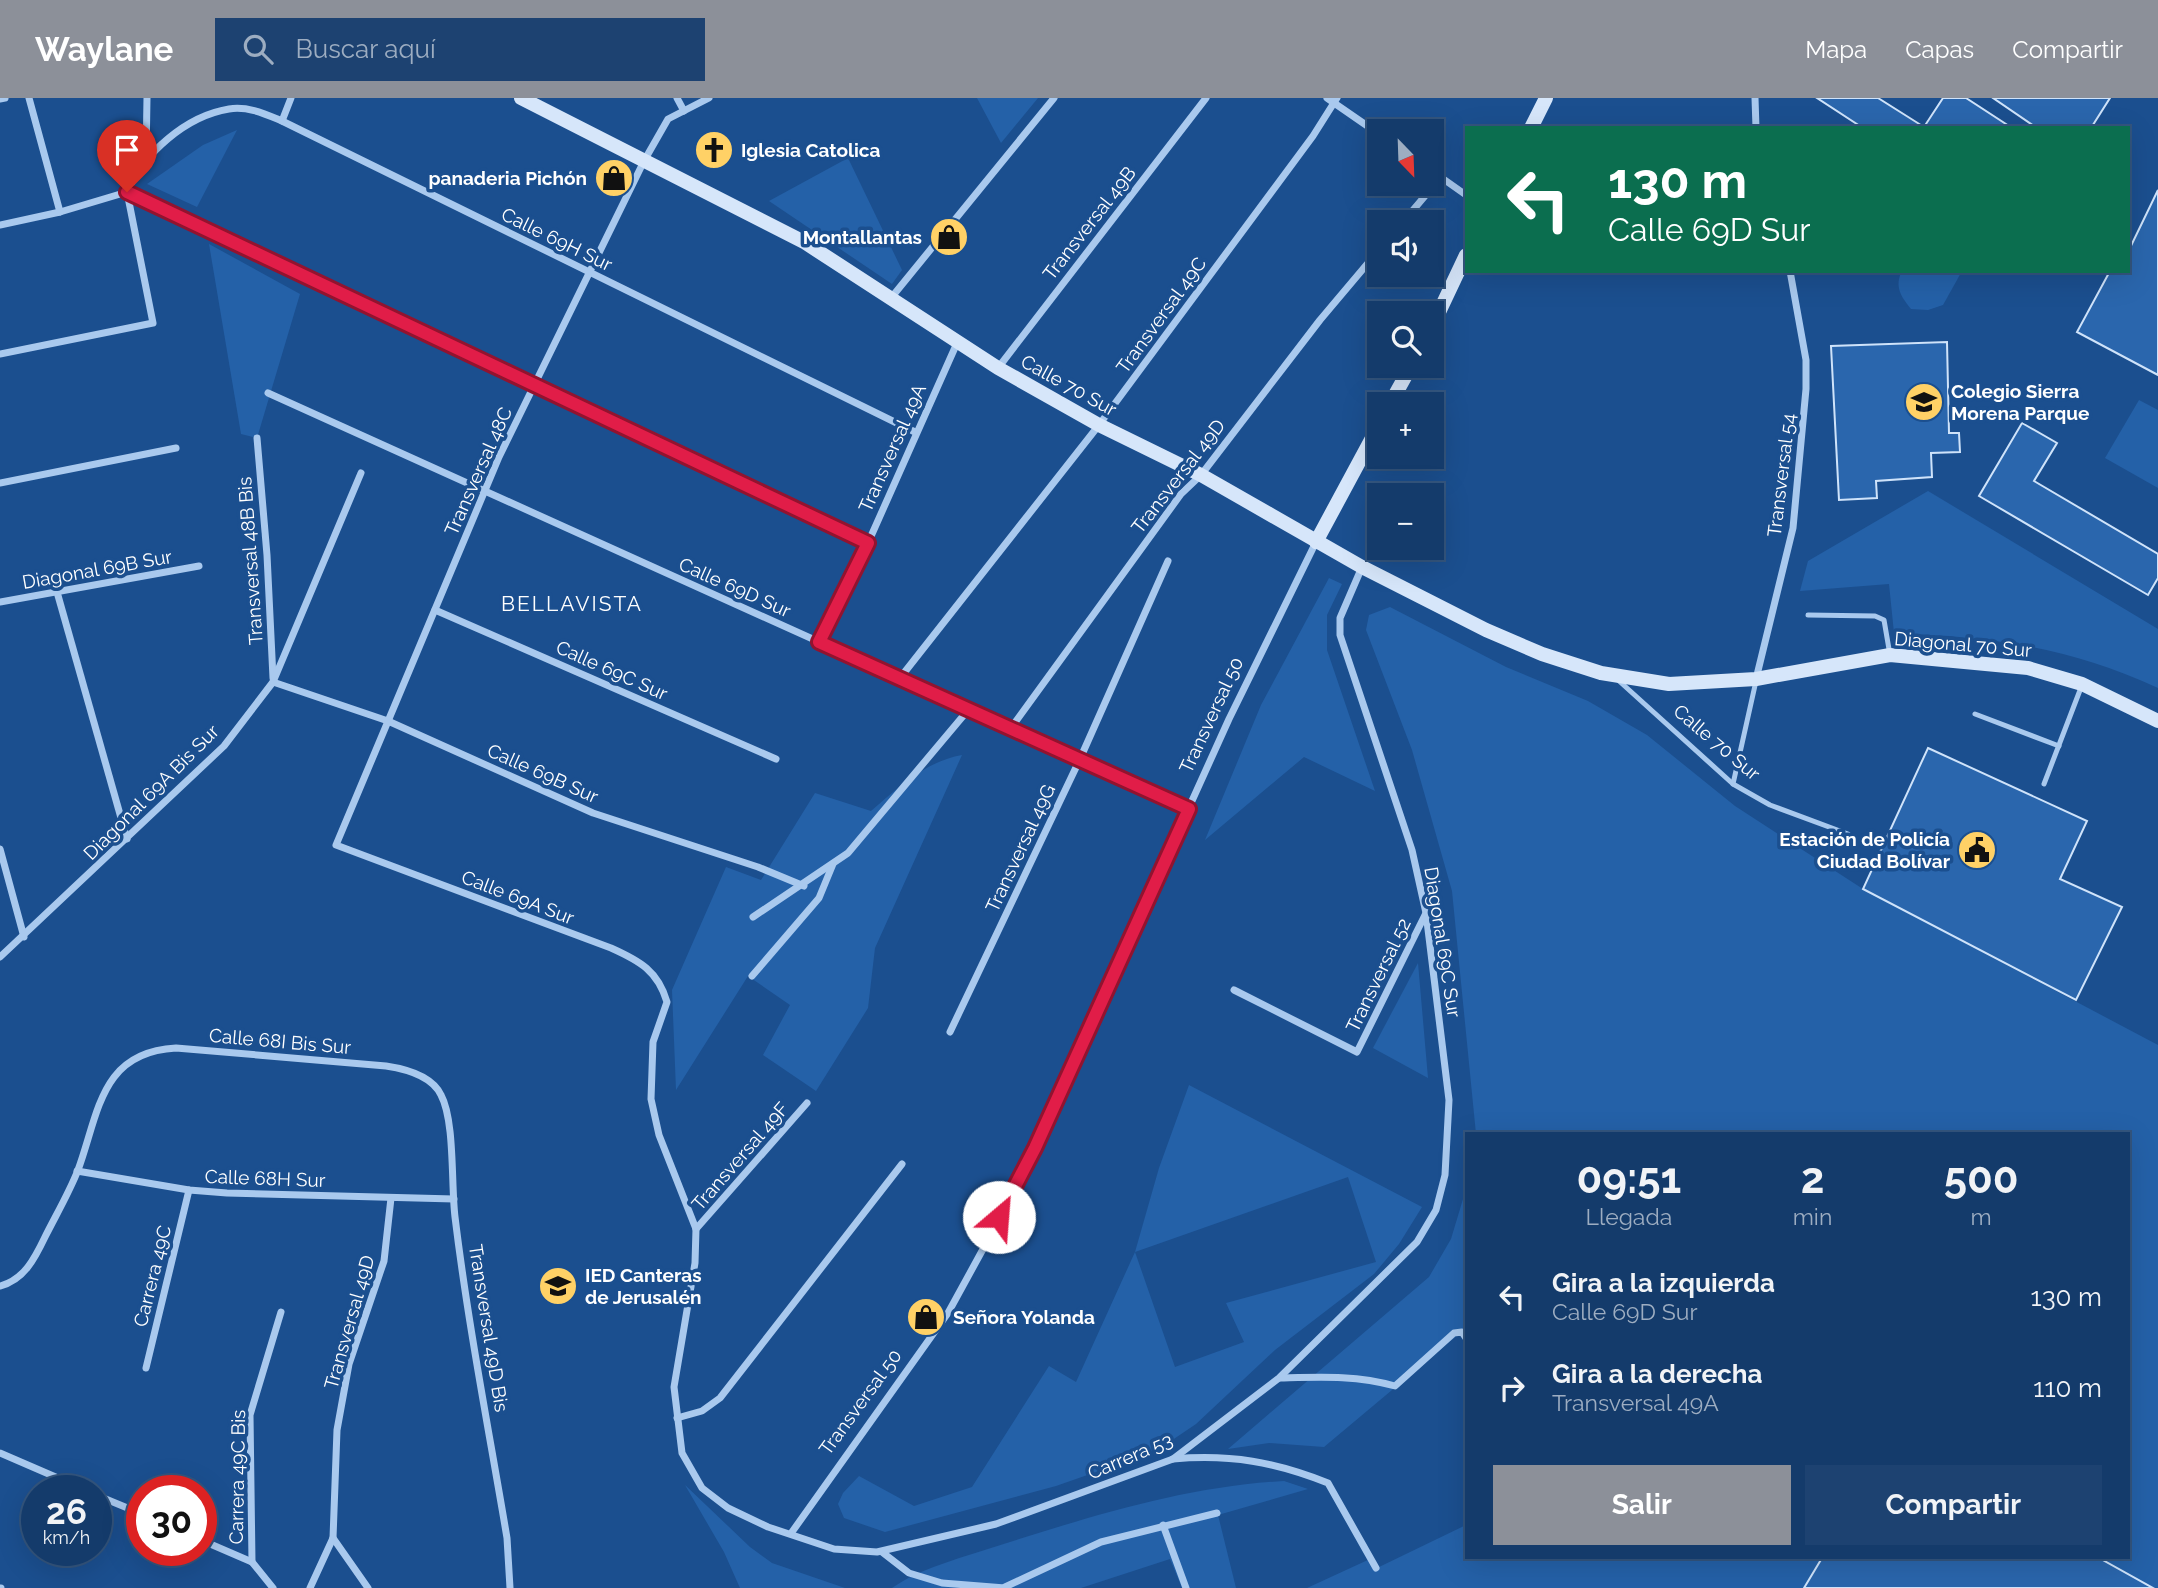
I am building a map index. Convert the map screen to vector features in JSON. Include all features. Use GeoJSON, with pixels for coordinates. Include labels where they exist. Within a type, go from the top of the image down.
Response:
{"type":"FeatureCollection","features":[{"type":"Feature","properties":{"kind":"street"},"geometry":{"type":"LineString","coordinates":[[29,98],[60,212]]}},
{"type":"Feature","properties":{"kind":"street"},"geometry":{"type":"LineString","coordinates":[[146,158],[147,98]]}},
{"type":"Feature","properties":{"kind":"street"},"geometry":{"type":"LineString","coordinates":[[282,121],[291,98]]}},
{"type":"Feature","properties":{"kind":"street","name":"Calle 70 Sur"},"geometry":{"type":"LineString","coordinates":[[522,98],[804,242],[998,368],[1099,425],[1201,475],[1362,567],[1486,630],[1569,664],[1613,676],[1669,684],[1756,679]]}},
{"type":"Feature","properties":{"kind":"street"},"geometry":{"type":"LineString","coordinates":[[677,98],[684,111],[709,98]]}},
{"type":"Feature","properties":{"kind":"street"},"geometry":{"type":"LineString","coordinates":[[891,298],[1054,98]]}},
{"type":"Feature","properties":{"kind":"street","name":"Transversal 49B"},"geometry":{"type":"LineString","coordinates":[[998,368],[1206,98]]}},
{"type":"Feature","properties":{"kind":"street"},"geometry":{"type":"LineString","coordinates":[[1532,126],[1546,98]]}},
{"type":"Feature","properties":{"kind":"street"},"geometry":{"type":"LineString","coordinates":[[1755,98],[1756,126]]}},
{"type":"Feature","properties":{"kind":"street"},"geometry":{"type":"LineString","coordinates":[[1333,100],[1367,125]]}},
{"type":"Feature","properties":{"kind":"street","name":"Transversal 49C"},"geometry":{"type":"LineString","coordinates":[[900,678],[1099,425],[1333,100]]}},
{"type":"Feature","properties":{"kind":"street","name":"Calle 69H Sur"},"geometry":{"type":"LineString","coordinates":[[127,192],[146,158],[199,120],[228,109],[249,109],[282,121],[915,432]]}},
{"type":"Feature","properties":{"kind":"street","name":"Transversal 48C"},"geometry":{"type":"LineString","coordinates":[[336,845],[485,491],[534,385],[645,161],[668,119],[684,111]]}},
{"type":"Feature","properties":{"kind":"street"},"geometry":{"type":"LineString","coordinates":[[1444,179],[1465,194]]}},
{"type":"Feature","properties":{"kind":"street"},"geometry":{"type":"LineString","coordinates":[[0,354],[153,323],[127,192]]}},
{"type":"Feature","properties":{"kind":"street"},"geometry":{"type":"LineString","coordinates":[[0,225],[60,212],[127,192],[868,543]]}},
{"type":"Feature","properties":{"kind":"street"},"geometry":{"type":"LineString","coordinates":[[1413,210],[1425,196]]}},
{"type":"Feature","properties":{"kind":"street"},"geometry":{"type":"LineString","coordinates":[[1444,302],[1465,257]]}},
{"type":"Feature","properties":{"kind":"street","name":"Transversal 49D"},"geometry":{"type":"LineString","coordinates":[[1011,728],[1181,494],[1201,475],[1320,320],[1367,264]]}},
{"type":"Feature","properties":{"kind":"street","name":"Transversal 54"},"geometry":{"type":"LineString","coordinates":[[1756,679],[1793,528],[1807,389],[1806,360],[1790,273]]}},
{"type":"Feature","properties":{"kind":"street","name":"Transversal 49A"},"geometry":{"type":"LineString","coordinates":[[819,642],[868,543],[915,432],[957,343]]}},
{"type":"Feature","properties":{"kind":"street","name":"Calle 69D Sur"},"geometry":{"type":"LineString","coordinates":[[268,393],[1189,809]]}},
{"type":"Feature","properties":{"kind":"street","name":"Transversal 48B Bis"},"geometry":{"type":"LineString","coordinates":[[257,438],[267,555],[273,682]]}},
{"type":"Feature","properties":{"kind":"street"},"geometry":{"type":"LineString","coordinates":[[0,483],[176,447]]}},
{"type":"Feature","properties":{"kind":"street","name":"Transversal 50"},"geometry":{"type":"LineString","coordinates":[[792,1532],[948,1313],[1035,1148],[1229,719],[1367,448]]}},
{"type":"Feature","properties":{"kind":"street","name":"Diagonal 69A Bis Sur"},"geometry":{"type":"LineString","coordinates":[[0,957],[224,746],[273,682],[361,472]]}},
{"type":"Feature","properties":{"kind":"street","name":"Transversal 49G"},"geometry":{"type":"LineString","coordinates":[[950,1032],[1080,759],[1168,561]]}},
{"type":"Feature","properties":{"kind":"street","name":"Diagonal 69B Sur"},"geometry":{"type":"LineString","coordinates":[[0,602],[199,566]]}},
{"type":"Feature","properties":{"kind":"street","name":"Diagonal 69C Sur"},"geometry":{"type":"LineString","coordinates":[[1362,567],[1340,618],[1340,635],[1412,850],[1426,913],[1449,1100],[1449,1144],[1436,1210]]}},
{"type":"Feature","properties":{"kind":"street"},"geometry":{"type":"LineString","coordinates":[[57,592],[127,839]]}},
{"type":"Feature","properties":{"kind":"street","name":"Calle 69C Sur"},"geometry":{"type":"LineString","coordinates":[[435,610],[776,758]]}},
{"type":"Feature","properties":{"kind":"street","name":"Diagonal 70 Sur"},"geometry":{"type":"LineString","coordinates":[[1756,679],[1891,655],[2028,668],[2082,684],[2158,721]]}},
{"type":"Feature","properties":{"kind":"street","name":"Calle 69B Sur"},"geometry":{"type":"LineString","coordinates":[[273,682],[388,721],[593,813],[758,867],[803,886]]}},
{"type":"Feature","properties":{"kind":"street"},"geometry":{"type":"LineString","coordinates":[[753,917],[803,886],[848,853],[969,709]]}},
{"type":"Feature","properties":{"kind":"street","name":"Calle 69A Sur"},"geometry":{"type":"LineString","coordinates":[[336,845],[640,961],[655,973],[667,1002],[653,1042],[651,1099],[659,1135],[696,1229]]}},
{"type":"Feature","properties":{"kind":"street"},"geometry":{"type":"LineString","coordinates":[[0,849],[24,937]]}},
{"type":"Feature","properties":{"kind":"street"},"geometry":{"type":"LineString","coordinates":[[752,976],[819,898],[834,864]]}},
{"type":"Feature","properties":{"kind":"street","name":"Transversal 52"},"geometry":{"type":"LineString","coordinates":[[1234,990],[1357,1052],[1426,913]]}},
{"type":"Feature","properties":{"kind":"street","name":"Calle 68I Bis Sur"},"geometry":{"type":"LineString","coordinates":[[77,1171],[103,1091],[130,1060],[146,1053],[176,1048],[386,1066],[405,1069],[426,1079]]}},
{"type":"Feature","properties":{"kind":"street","name":"Transversal 49D Bis"},"geometry":{"type":"LineString","coordinates":[[426,1079],[441,1094],[447,1117],[454,1199],[507,1538],[510,1588]]}},
{"type":"Feature","properties":{"kind":"street","name":"Transversal 49F"},"geometry":{"type":"LineString","coordinates":[[696,1229],[807,1103]]}},
{"type":"Feature","properties":{"kind":"street"},"geometry":{"type":"LineString","coordinates":[[677,1418],[702,1411],[720,1398],[902,1164]]}},
{"type":"Feature","properties":{"kind":"street"},"geometry":{"type":"LineString","coordinates":[[0,1286],[22,1275],[35,1259],[77,1171]]}},
{"type":"Feature","properties":{"kind":"street","name":"Calle 68H Sur"},"geometry":{"type":"LineString","coordinates":[[77,1171],[189,1190],[454,1199]]}},
{"type":"Feature","properties":{"kind":"street","name":"Carrera 49C"},"geometry":{"type":"LineString","coordinates":[[146,1368],[189,1190]]}},
{"type":"Feature","properties":{"kind":"street","name":"Transversal 49D"},"geometry":{"type":"LineString","coordinates":[[333,1538],[337,1430],[349,1364],[384,1261],[391,1198]]}},
{"type":"Feature","properties":{"kind":"street","name":"Carrera 53"},"geometry":{"type":"LineString","coordinates":[[792,1532],[834,1549],[882,1552],[996,1524],[1173,1459],[1279,1378],[1418,1242],[1436,1210]]}},
{"type":"Feature","properties":{"kind":"street"},"geometry":{"type":"LineString","coordinates":[[696,1229],[695,1263],[674,1387],[682,1453],[702,1488],[728,1508],[768,1527],[792,1532]]}},
{"type":"Feature","properties":{"kind":"street","name":"Carrera 49C Bis"},"geometry":{"type":"LineString","coordinates":[[252,1562],[250,1415],[281,1312]]}},
{"type":"Feature","properties":{"kind":"street"},"geometry":{"type":"LineString","coordinates":[[1279,1378],[1343,1376],[1367,1378],[1395,1386],[1454,1333],[1464,1335]]}},
{"type":"Feature","properties":{"kind":"street"},"geometry":{"type":"LineString","coordinates":[[0,1453],[51,1475]]}},
{"type":"Feature","properties":{"kind":"street"},"geometry":{"type":"LineString","coordinates":[[1173,1459],[1215,1455],[1279,1465],[1328,1483],[1376,1568]]}},
{"type":"Feature","properties":{"kind":"street"},"geometry":{"type":"LineString","coordinates":[[882,1552],[909,1573],[942,1583],[1005,1588],[1101,1542],[1217,1513]]}},
{"type":"Feature","properties":{"kind":"street"},"geometry":{"type":"LineString","coordinates":[[1163,1525],[1186,1588]]}},
{"type":"Feature","properties":{"kind":"street"},"geometry":{"type":"LineString","coordinates":[[310,1588],[333,1538]]}},
{"type":"Feature","properties":{"kind":"street"},"geometry":{"type":"LineString","coordinates":[[333,1538],[368,1588]]}},
{"type":"Feature","properties":{"kind":"street"},"geometry":{"type":"LineString","coordinates":[[217,1547],[252,1562],[273,1588]]}},
{"type":"Feature","properties":{"kind":"lane"},"geometry":{"type":"LineString","coordinates":[[1808,615],[1875,616],[1884,620],[1891,655]]}},
{"type":"Feature","properties":{"kind":"lane","name":"Calle 70 Sur"},"geometry":{"type":"LineString","coordinates":[[1613,676],[1732,784],[1770,805],[1848,834]]}},
{"type":"Feature","properties":{"kind":"lane"},"geometry":{"type":"LineString","coordinates":[[1732,784],[1756,679]]}},
{"type":"Feature","properties":{"kind":"lane"},"geometry":{"type":"LineString","coordinates":[[2044,784],[2082,684]]}},
{"type":"Feature","properties":{"kind":"lane"},"geometry":{"type":"LineString","coordinates":[[1975,714],[2059,746]]}},
{"type":"Feature","properties":{"kind":"shaded area"},"geometry":{"type":"Polygon","coordinates":[[[977,98],[1038,98],[1001,143],[977,98]]]}},
{"type":"Feature","properties":{"kind":"shaded area"},"geometry":{"type":"Polygon","coordinates":[[[237,130],[197,207],[147,184],[203,145],[237,130]]]}},
{"type":"Feature","properties":{"kind":"shaded area"},"geometry":{"type":"Polygon","coordinates":[[[848,158],[902,270],[892,284],[769,201],[848,158]]]}},
{"type":"Feature","properties":{"kind":"shaded area"},"geometry":{"type":"Polygon","coordinates":[[[209,244],[300,294],[257,438],[241,434],[209,244]]]}},
{"type":"Feature","properties":{"kind":"shaded area"},"geometry":{"type":"Polygon","coordinates":[[[1901,273],[1961,273],[1943,305],[1928,310],[1911,309],[1900,291],[1901,273]]]}},
{"type":"Feature","properties":{"kind":"shaded area"},"geometry":{"type":"Polygon","coordinates":[[[2139,400],[2158,410],[2158,488],[2105,458],[2139,400]]]}},
{"type":"Feature","properties":{"kind":"shaded area"},"geometry":{"type":"Polygon","coordinates":[[[1928,491],[2158,629],[2158,688],[2092,662],[2029,646],[1964,637],[1894,633],[1889,584],[1800,591],[1808,561],[1928,491]]]}},
{"type":"Feature","properties":{"kind":"shaded area"},"geometry":{"type":"Polygon","coordinates":[[[1329,578],[1342,584],[1327,615],[1327,650],[1375,791],[1304,757],[1205,840],[1261,705],[1329,578]]]}},
{"type":"Feature","properties":{"kind":"shaded area"},"geometry":{"type":"Polygon","coordinates":[[[1390,607],[1506,667],[1588,701],[1647,735],[1735,806],[1863,889],[2158,1045],[2158,1588],[1307,1588],[1370,1559],[1377,1568],[1465,1525],[1465,1559],[2130,1559],[2130,1132],[1476,1132],[1452,891],[1412,750],[1366,630],[1369,615],[1390,607]]]}},
{"type":"Feature","properties":{"kind":"shaded area"},"geometry":{"type":"Polygon","coordinates":[[[962,755],[875,948],[868,1008],[816,1091],[763,1055],[790,1005],[748,976],[676,1090],[672,990],[726,867],[761,880],[815,793],[871,811],[924,769],[962,755]]]}},
{"type":"Feature","properties":{"kind":"shaded area"},"geometry":{"type":"Polygon","coordinates":[[[1418,963],[1428,1078],[1373,1048],[1418,963]]]}},
{"type":"Feature","properties":{"kind":"shaded area"},"geometry":{"type":"Polygon","coordinates":[[[1189,1085],[1422,1207],[1399,1244],[1374,1274],[1275,1350],[1196,1424],[1156,1451],[1056,1486],[885,1532],[844,1518],[838,1504],[843,1493],[859,1476],[914,1506],[972,1487],[1049,1366],[1076,1382],[1135,1252],[1159,1168],[1189,1085]],[[1348,1177],[1135,1252],[1175,1367],[1244,1342],[1226,1303],[1376,1262],[1348,1177]]]}},
{"type":"Feature","properties":{"kind":"shaded area"},"geometry":{"type":"Polygon","coordinates":[[[1465,1192],[1465,1329],[1324,1447],[1269,1443],[1228,1449],[1429,1277],[1451,1239],[1465,1192]]]}},
{"type":"Feature","properties":{"kind":"shaded area"},"geometry":{"type":"Polygon","coordinates":[[[1284,1481],[1308,1489],[1218,1515],[1236,1588],[1182,1588],[1170,1559],[1081,1588],[892,1588],[940,1565],[1099,1515],[1210,1489],[1284,1481]]]}},
{"type":"Feature","properties":{"kind":"shaded area"},"geometry":{"type":"Polygon","coordinates":[[[685,1485],[750,1547],[772,1563],[845,1588],[740,1588],[724,1552],[685,1485]]]}},
{"type":"Feature","properties":{"kind":"building"},"geometry":{"type":"Polygon","coordinates":[[[1817,98],[1878,98],[1922,126],[1860,126],[1817,98]]]}},
{"type":"Feature","properties":{"kind":"building"},"geometry":{"type":"Polygon","coordinates":[[[1943,98],[1966,98],[2009,126],[1925,126],[1943,98]]]}},
{"type":"Feature","properties":{"kind":"building"},"geometry":{"type":"Polygon","coordinates":[[[1993,98],[2110,98],[2092,126],[2034,126],[1993,98]]]}},
{"type":"Feature","properties":{"kind":"building"},"geometry":{"type":"Polygon","coordinates":[[[2158,190],[2158,375],[2077,332],[2109,273],[2130,273],[2130,248],[2158,190]]]}},
{"type":"Feature","properties":{"kind":"building"},"geometry":{"type":"Polygon","coordinates":[[[1947,342],[1949,433],[1959,433],[1960,452],[1931,453],[1932,477],[1876,481],[1877,498],[1839,500],[1831,346],[1947,342]]]}},
{"type":"Feature","properties":{"kind":"building"},"geometry":{"type":"Polygon","coordinates":[[[2022,423],[2057,443],[2034,481],[2158,554],[2158,578],[2148,595],[1979,496],[2022,423]]]}},
{"type":"Feature","properties":{"kind":"building","name":"Estación de Policía Ciudad Bolívar"},"geometry":{"type":"Polygon","coordinates":[[[1928,748],[2087,821],[2060,879],[2122,907],[2076,1000],[1863,889],[1928,748]]]}},
{"type":"Feature","properties":{"kind":"building"},"geometry":{"type":"Polygon","coordinates":[[[1821,1559],[2101,1559],[2153,1588],[1804,1588],[1821,1559]]]}},
{"type":"Feature","properties":{"kind":"place","name":"Iglesia Catolica"},"geometry":{"type":"Point","coordinates":[714,150]}},
{"type":"Feature","properties":{"kind":"place","name":"panaderia Pichón"},"geometry":{"type":"Point","coordinates":[614,178]}},
{"type":"Feature","properties":{"kind":"place","name":"Montallantas"},"geometry":{"type":"Point","coordinates":[949,237]}},
{"type":"Feature","properties":{"kind":"place","name":"Colegio Sierra Morena Parque"},"geometry":{"type":"Point","coordinates":[1924,402]}},
{"type":"Feature","properties":{"kind":"place","name":"Estación de Policía Ciudad Bolívar"},"geometry":{"type":"Point","coordinates":[1977,850]}},
{"type":"Feature","properties":{"kind":"place","name":"IED Canteras de Jerusalén"},"geometry":{"type":"Point","coordinates":[558,1286]}},
{"type":"Feature","properties":{"kind":"place","name":"Señora Yolanda"},"geometry":{"type":"Point","coordinates":[926,1317]}},
{"type":"Feature","properties":{"kind":"district","name":"BELLAVISTA"},"geometry":{"type":"Point","coordinates":[572,603]}},
{"type":"Feature","properties":{"kind":"route"},"geometry":{"type":"LineString","coordinates":[[127,192],[868,543],[819,642],[1189,809],[1035,1148],[999,1217]]}}]}
